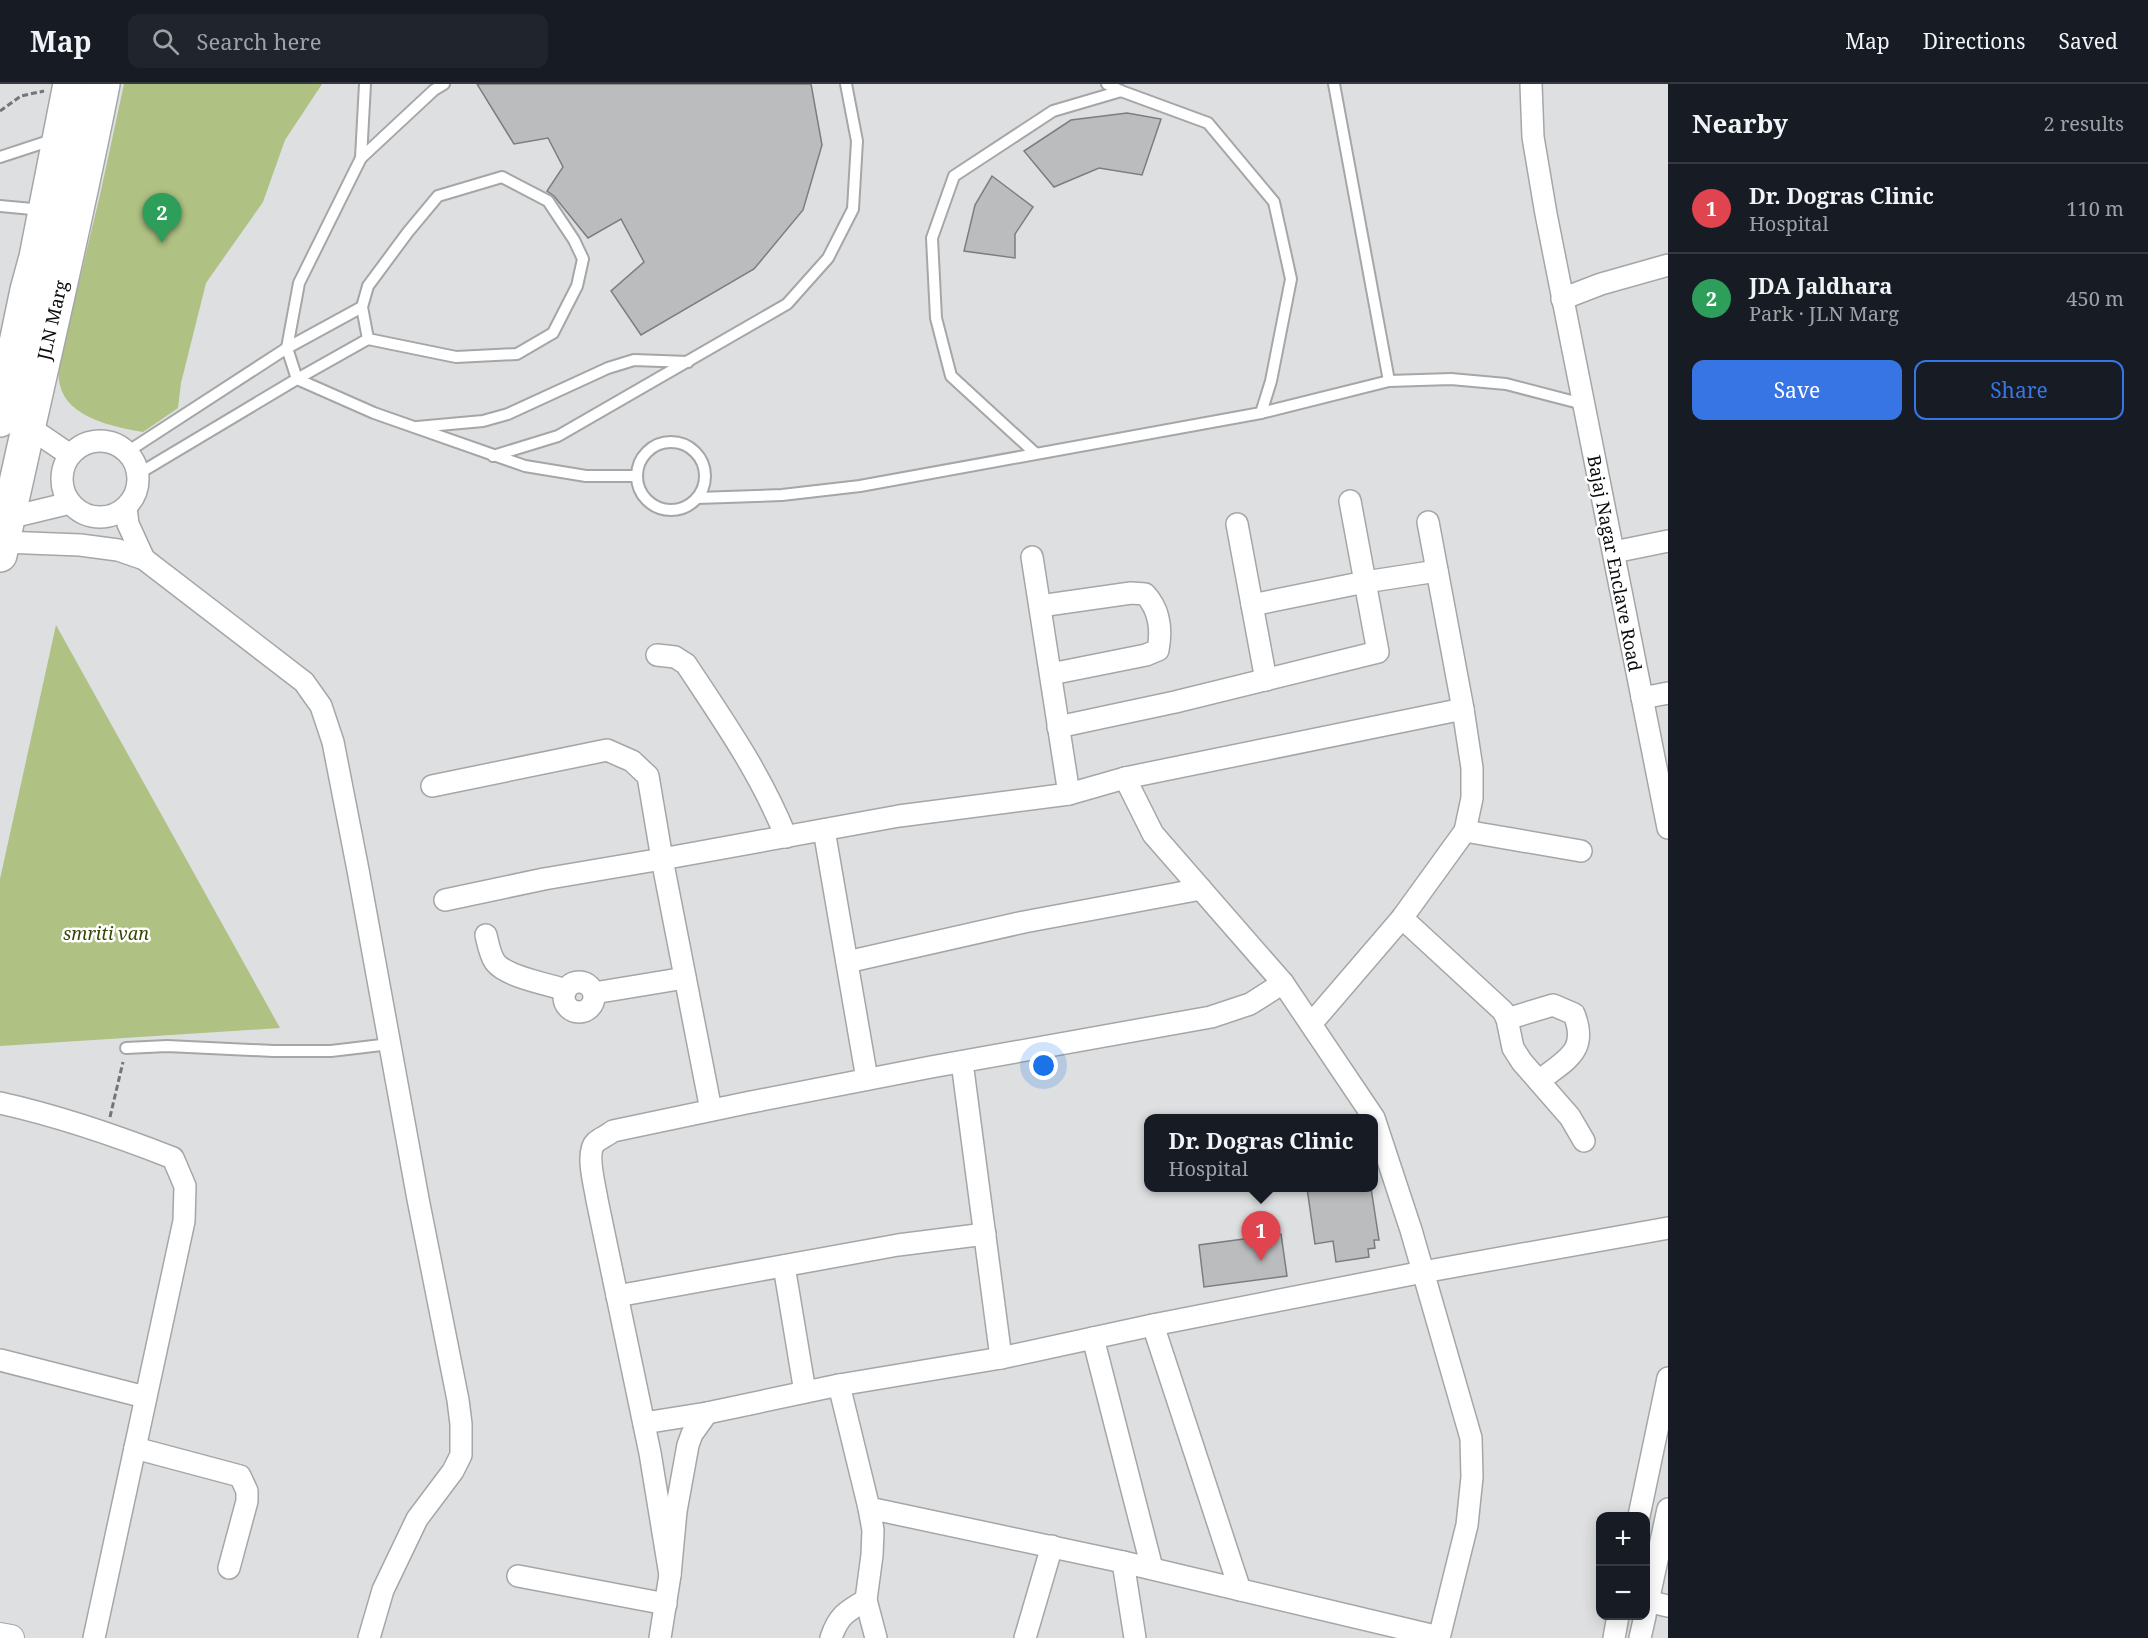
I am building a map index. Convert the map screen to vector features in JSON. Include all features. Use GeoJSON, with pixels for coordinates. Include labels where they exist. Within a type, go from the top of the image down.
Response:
{"type":"FeatureCollection","features":[{"type":"Feature","properties":{"kind":"main road","name":"JLN Marg"},"geometry":{"type":"LineString","coordinates":[[14,423],[37,385],[86,172],[103,84]]}},
{"type":"Feature","properties":{"kind":"main road","name":"JLN Marg"},"geometry":{"type":"LineString","coordinates":[[4,538],[27,290],[46,210],[70,86]]}},
{"type":"Feature","properties":{"kind":"street","name":"Bajaj Nagar Enclave Road"},"geometry":{"type":"LineString","coordinates":[[1531,84],[1533,137],[1562,299],[1668,828]]}},
{"type":"Feature","properties":{"kind":"street"},"geometry":{"type":"LineString","coordinates":[[1562,299],[1601,284],[1668,265]]}},
{"type":"Feature","properties":{"kind":"street"},"geometry":{"type":"LineString","coordinates":[[14,423],[70,455]]}},
{"type":"Feature","properties":{"kind":"street"},"geometry":{"type":"LineString","coordinates":[[98,441],[117,444],[128,452],[135,462],[138,474],[136,492],[126,508],[103,517],[91,516],[79,511],[70,503],[64,492],[62,479],[64,466],[70,455],[80,446],[98,441]]}},
{"type":"Feature","properties":{"kind":"street"},"geometry":{"type":"LineString","coordinates":[[1058,727],[1175,702],[1378,652],[1350,501]]}},
{"type":"Feature","properties":{"kind":"street"},"geometry":{"type":"LineString","coordinates":[[4,538],[70,503]]}},
{"type":"Feature","properties":{"kind":"street"},"geometry":{"type":"LineString","coordinates":[[126,508],[128,524],[144,560]]}},
{"type":"Feature","properties":{"kind":"street"},"geometry":{"type":"LineString","coordinates":[[1311,1024],[1402,918],[1465,831],[1472,798],[1472,768],[1428,522]]}},
{"type":"Feature","properties":{"kind":"street"},"geometry":{"type":"LineString","coordinates":[[1237,524],[1266,680]]}},
{"type":"Feature","properties":{"kind":"street"},"geometry":{"type":"LineString","coordinates":[[4,538],[118,550],[144,560],[304,682],[321,706],[333,742],[458,1400],[462,1440],[461,1455],[453,1471],[417,1519],[383,1590],[369,1638]]}},
{"type":"Feature","properties":{"kind":"street"},"geometry":{"type":"LineString","coordinates":[[1614,552],[1668,542]]}},
{"type":"Feature","properties":{"kind":"street"},"geometry":{"type":"LineString","coordinates":[[1032,557],[1070,794]]}},
{"type":"Feature","properties":{"kind":"street"},"geometry":{"type":"LineString","coordinates":[[1252,605],[1365,582],[1437,571]]}},
{"type":"Feature","properties":{"kind":"street"},"geometry":{"type":"LineString","coordinates":[[1040,606],[1131,593],[1145,594],[1154,604],[1159,619],[1158,650],[1146,655],[1051,674]]}},
{"type":"Feature","properties":{"kind":"street"},"geometry":{"type":"LineString","coordinates":[[657,655],[675,657],[686,664],[763,784],[786,837]]}},
{"type":"Feature","properties":{"kind":"street"},"geometry":{"type":"LineString","coordinates":[[1642,698],[1668,693]]}},
{"type":"Feature","properties":{"kind":"street"},"geometry":{"type":"LineString","coordinates":[[445,900],[544,879],[899,816],[1070,794],[1125,778],[1463,709]]}},
{"type":"Feature","properties":{"kind":"street"},"geometry":{"type":"LineString","coordinates":[[432,786],[607,750],[632,761],[648,776],[711,1110]]}},
{"type":"Feature","properties":{"kind":"street"},"geometry":{"type":"LineString","coordinates":[[1125,778],[1153,834],[1283,983],[1371,1114]]}},
{"type":"Feature","properties":{"kind":"street"},"geometry":{"type":"LineString","coordinates":[[824,830],[867,1079]]}},
{"type":"Feature","properties":{"kind":"street"},"geometry":{"type":"LineString","coordinates":[[1465,831],[1581,852]]}},
{"type":"Feature","properties":{"kind":"street"},"geometry":{"type":"LineString","coordinates":[[847,962],[1023,922],[1201,889]]}},
{"type":"Feature","properties":{"kind":"street"},"geometry":{"type":"LineString","coordinates":[[1402,918],[1503,1011],[1507,1018],[1513,1048],[1570,1118],[1584,1141]]}},
{"type":"Feature","properties":{"kind":"street"},"geometry":{"type":"LineString","coordinates":[[486,935],[493,960],[500,967],[566,990],[572,984],[579,982],[591,987],[594,993],[685,978]]}},
{"type":"Feature","properties":{"kind":"street"},"geometry":{"type":"LineString","coordinates":[[670,1575],[650,1453],[597,1200],[591,1161],[595,1143],[613,1131],[711,1110],[867,1079],[1211,1017],[1250,1004],[1283,983]]}},
{"type":"Feature","properties":{"kind":"street"},"geometry":{"type":"LineString","coordinates":[[1507,1018],[1554,1005],[1574,1014],[1580,1029],[1580,1040],[1572,1055],[1539,1081]]}},
{"type":"Feature","properties":{"kind":"street"},"geometry":{"type":"LineString","coordinates":[[962,1062],[1001,1358]]}},
{"type":"Feature","properties":{"kind":"street"},"geometry":{"type":"LineString","coordinates":[[0,1103],[29,1109],[106,1133],[173,1158],[186,1186],[184,1221],[94,1638]]}},
{"type":"Feature","properties":{"kind":"street"},"geometry":{"type":"LineString","coordinates":[[868,1508],[1152,1568],[1439,1637],[1467,1525],[1472,1477],[1471,1438],[1423,1272],[1378,1131]]}},
{"type":"Feature","properties":{"kind":"street"},"geometry":{"type":"LineString","coordinates":[[644,1423],[707,1413],[839,1385],[1001,1358],[1423,1272],[1668,1228]]}},
{"type":"Feature","properties":{"kind":"street"},"geometry":{"type":"LineString","coordinates":[[617,1296],[898,1245],[985,1234]]}},
{"type":"Feature","properties":{"kind":"street"},"geometry":{"type":"LineString","coordinates":[[784,1266],[805,1392]]}},
{"type":"Feature","properties":{"kind":"street"},"geometry":{"type":"LineString","coordinates":[[1154,1325],[1240,1590]]}},
{"type":"Feature","properties":{"kind":"street"},"geometry":{"type":"LineString","coordinates":[[1093,1338],[1152,1568]]}},
{"type":"Feature","properties":{"kind":"street"},"geometry":{"type":"LineString","coordinates":[[0,1360],[145,1397]]}},
{"type":"Feature","properties":{"kind":"street"},"geometry":{"type":"LineString","coordinates":[[1640,1512],[1668,1378]]}},
{"type":"Feature","properties":{"kind":"street"},"geometry":{"type":"LineString","coordinates":[[839,1385],[873,1530],[866,1600],[876,1638]]}},
{"type":"Feature","properties":{"kind":"street"},"geometry":{"type":"LineString","coordinates":[[660,1638],[670,1575],[676,1511],[688,1445],[692,1434],[707,1413]]}},
{"type":"Feature","properties":{"kind":"street"},"geometry":{"type":"LineString","coordinates":[[650,1453],[688,1445]]}},
{"type":"Feature","properties":{"kind":"street"},"geometry":{"type":"LineString","coordinates":[[135,1448],[240,1476],[248,1491],[247,1501],[229,1568]]}},
{"type":"Feature","properties":{"kind":"street"},"geometry":{"type":"LineString","coordinates":[[1640,1638],[1651,1608],[1667,1519]]}},
{"type":"Feature","properties":{"kind":"street"},"geometry":{"type":"LineString","coordinates":[[1028,1637],[1052,1546]]}},
{"type":"Feature","properties":{"kind":"street"},"geometry":{"type":"LineString","coordinates":[[1123,1562],[1135,1638]]}},
{"type":"Feature","properties":{"kind":"street"},"geometry":{"type":"LineString","coordinates":[[518,1576],[666,1604]]}},
{"type":"Feature","properties":{"kind":"street"},"geometry":{"type":"LineString","coordinates":[[831,1638],[834,1628],[844,1613],[866,1600]]}},
{"type":"Feature","properties":{"kind":"street"},"geometry":{"type":"LineString","coordinates":[[1614,1638],[1617,1620]]}},
{"type":"Feature","properties":{"kind":"street"},"geometry":{"type":"LineString","coordinates":[[0,1636],[11,1638]]}},
{"type":"Feature","properties":{"kind":"lane"},"geometry":{"type":"LineString","coordinates":[[361,158],[365,84]]}},
{"type":"Feature","properties":{"kind":"lane"},"geometry":{"type":"LineString","coordinates":[[444,84],[434,90],[361,158],[299,283],[287,348],[297,379],[413,427],[525,466],[586,476],[636,476]]}},
{"type":"Feature","properties":{"kind":"lane"},"geometry":{"type":"LineString","coordinates":[[493,456],[558,436],[787,304],[828,258],[853,209],[857,141],[846,84]]}},
{"type":"Feature","properties":{"kind":"lane"},"geometry":{"type":"LineString","coordinates":[[1107,84],[1208,123],[1274,202],[1291,279],[1271,381],[1261,413]]}},
{"type":"Feature","properties":{"kind":"lane"},"geometry":{"type":"LineString","coordinates":[[1334,84],[1389,381]]}},
{"type":"Feature","properties":{"kind":"lane"},"geometry":{"type":"LineString","coordinates":[[1035,453],[951,376],[936,318],[932,238],[954,176],[1053,111],[1121,91]]}},
{"type":"Feature","properties":{"kind":"lane"},"geometry":{"type":"LineString","coordinates":[[0,158],[61,137]]}},
{"type":"Feature","properties":{"kind":"lane"},"geometry":{"type":"LineString","coordinates":[[138,474],[368,339],[456,357],[517,354],[553,333],[577,286],[583,259],[574,240],[548,201],[502,177],[438,196],[368,286],[362,307],[368,339]]}},
{"type":"Feature","properties":{"kind":"lane"},"geometry":{"type":"LineString","coordinates":[[0,206],[46,210]]}},
{"type":"Feature","properties":{"kind":"lane"},"geometry":{"type":"LineString","coordinates":[[128,452],[287,348],[362,307]]}},
{"type":"Feature","properties":{"kind":"lane"},"geometry":{"type":"LineString","coordinates":[[413,427],[492,419],[508,414],[608,368],[634,360],[689,362]]}},
{"type":"Feature","properties":{"kind":"lane"},"geometry":{"type":"LineString","coordinates":[[698,498],[782,495],[860,486],[1261,413],[1389,381],[1451,379],[1506,384],[1583,404]]}},
{"type":"Feature","properties":{"kind":"lane"},"geometry":{"type":"LineString","coordinates":[[671,441],[692,448],[704,466],[703,488],[698,498],[688,506],[677,510],[665,510],[644,499],[638,488],[636,476],[637,466],[642,456],[650,448],[671,441]]}},
{"type":"Feature","properties":{"kind":"lane"},"geometry":{"type":"LineString","coordinates":[[126,1048],[166,1046],[331,1051],[390,1044]]}},
{"type":"Feature","properties":{"kind":"path"},"geometry":{"type":"LineString","coordinates":[[0,111],[21,96],[70,86]]}},
{"type":"Feature","properties":{"kind":"path"},"geometry":{"type":"LineString","coordinates":[[106,1133],[126,1048]]}},
{"type":"Feature","properties":{"kind":"green space"},"geometry":{"type":"Polygon","coordinates":[[[124,84],[322,84],[285,140],[263,202],[206,283],[181,383],[178,408],[143,432],[106,424],[82,413],[64,396],[59,378],[59,366],[124,84]]]}},
{"type":"Feature","properties":{"kind":"green space","name":"smriti van"},"geometry":{"type":"Polygon","coordinates":[[[56,625],[280,1028],[0,1046],[0,879],[56,625]]]}},
{"type":"Feature","properties":{"kind":"building"},"geometry":{"type":"Polygon","coordinates":[[[477,84],[811,84],[822,145],[803,210],[754,269],[641,335],[611,291],[644,262],[621,219],[588,238],[554,196],[547,191],[563,167],[548,138],[514,144],[477,84]]]}},
{"type":"Feature","properties":{"kind":"building"},"geometry":{"type":"Polygon","coordinates":[[[1127,113],[1161,119],[1142,175],[1099,168],[1054,187],[1024,151],[1071,120],[1127,113]]]}},
{"type":"Feature","properties":{"kind":"building"},"geometry":{"type":"Polygon","coordinates":[[[992,176],[1033,207],[1015,234],[1015,258],[964,251],[975,205],[992,176]]]}},
{"type":"Feature","properties":{"kind":"building"},"geometry":{"type":"Polygon","coordinates":[[[1308,1192],[1372,1192],[1379,1240],[1374,1240],[1375,1248],[1368,1249],[1369,1257],[1336,1262],[1333,1241],[1315,1244],[1308,1192]]]}},
{"type":"Feature","properties":{"kind":"building"},"geometry":{"type":"Polygon","coordinates":[[[1281,1234],[1287,1276],[1204,1287],[1199,1245],[1281,1234]]]}},
{"type":"Feature","properties":{"kind":"place","name":"JDA Jaldhara"},"geometry":{"type":"Point","coordinates":[162,243]}},
{"type":"Feature","properties":{"kind":"place","name":"Dr. Dogras Clinic"},"geometry":{"type":"Point","coordinates":[1261,1261]}}]}
